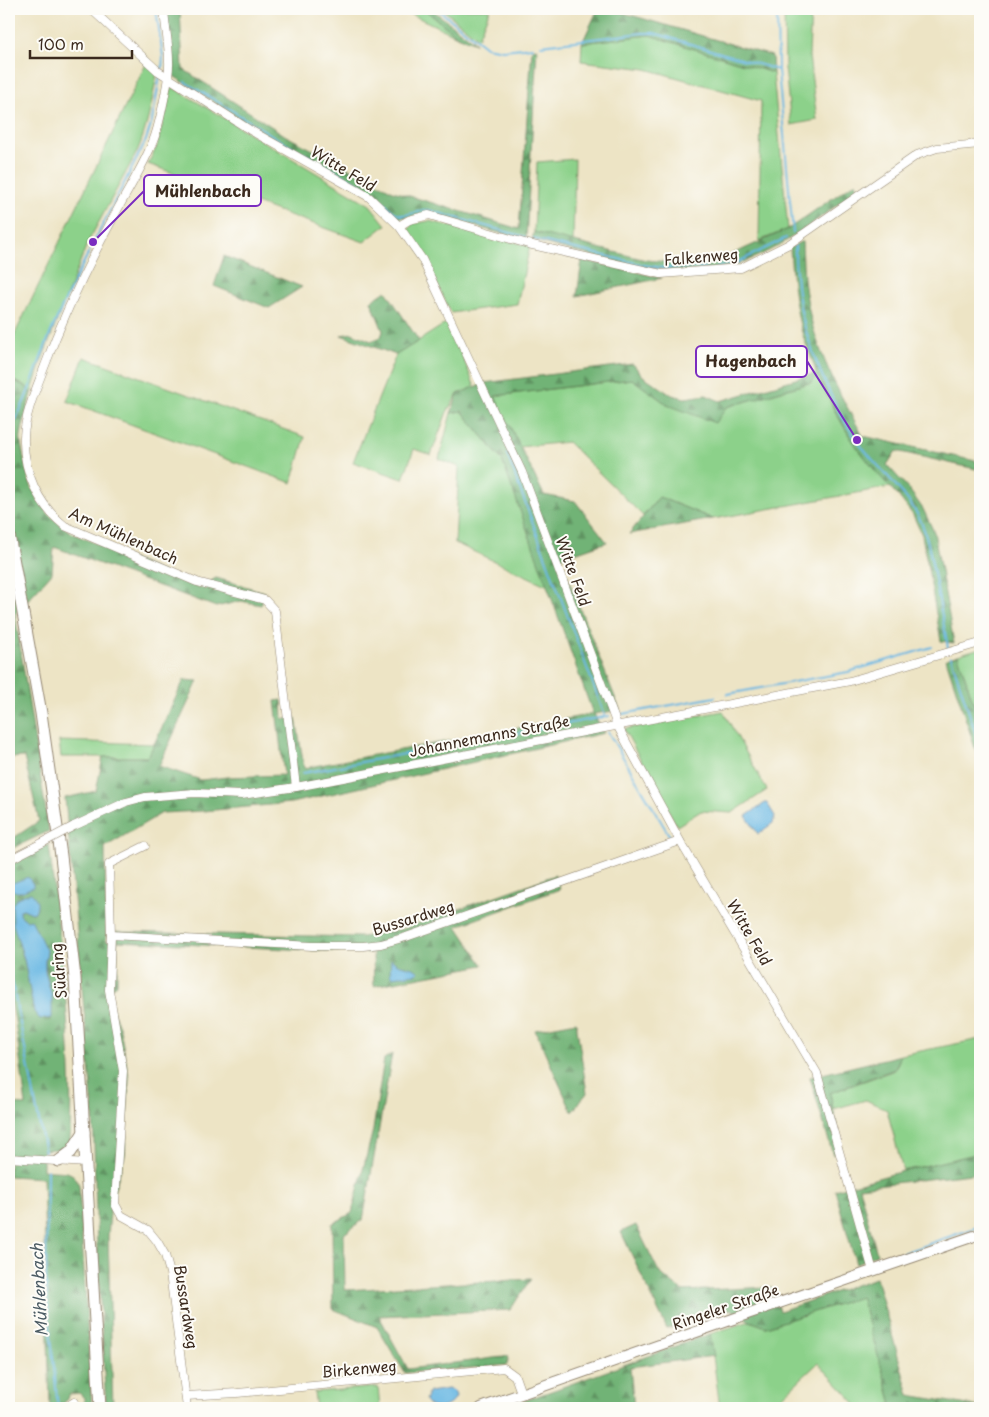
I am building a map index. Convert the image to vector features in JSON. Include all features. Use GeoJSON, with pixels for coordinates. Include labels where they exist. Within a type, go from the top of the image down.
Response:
{"type":"FeatureCollection","features":[{"type":"Feature","properties":{"kind":"main road","name":"Südring"},"geometry":{"type":"LineString","coordinates":[[9,535],[41,714],[61,856],[75,978],[100,1408]]}},
{"type":"Feature","properties":{"kind":"main road"},"geometry":{"type":"LineString","coordinates":[[59,1161],[74,1148],[84,1132]]}},
{"type":"Feature","properties":{"kind":"street","name":"Witte Feld"},"geometry":{"type":"LineString","coordinates":[[91,9],[147,62],[168,77],[250,130],[369,197],[399,226],[422,259],[522,472],[616,725],[680,841],[817,1073],[873,1270]]}},
{"type":"Feature","properties":{"kind":"street","name":"Am Mühlenbach"},"geometry":{"type":"LineString","coordinates":[[164,9],[170,63],[156,134],[146,157],[88,264],[55,337],[38,382],[24,434],[25,459],[36,492],[54,517],[65,526],[197,582],[265,600],[275,611],[296,786]]}},
{"type":"Feature","properties":{"kind":"street","name":"Falkenweg"},"geometry":{"type":"LineString","coordinates":[[399,226],[418,216],[429,215],[519,241],[661,274],[741,268],[790,244],[917,155],[937,148],[980,144]]}},
{"type":"Feature","properties":{"kind":"street","name":"Johannemanns Straße"},"geometry":{"type":"LineString","coordinates":[[9,860],[74,826],[126,802],[145,797],[194,794],[242,795],[296,786],[850,681],[980,643]]}},
{"type":"Feature","properties":{"kind":"street","name":"Bussardweg"},"geometry":{"type":"LineString","coordinates":[[111,935],[312,946],[381,944],[406,937],[680,841]]}},
{"type":"Feature","properties":{"kind":"street","name":"Bussardweg"},"geometry":{"type":"LineString","coordinates":[[146,846],[109,864],[111,935],[109,990],[123,1071],[114,1204],[121,1215],[148,1230],[165,1255],[170,1273],[187,1408]]}},
{"type":"Feature","properties":{"kind":"street"},"geometry":{"type":"LineString","coordinates":[[9,1158],[86,1163]]}},
{"type":"Feature","properties":{"kind":"street","name":"Ringeler Straße"},"geometry":{"type":"LineString","coordinates":[[481,1408],[980,1234]]}},
{"type":"Feature","properties":{"kind":"street","name":"Birkenweg"},"geometry":{"type":"LineString","coordinates":[[186,1396],[504,1368],[515,1376],[521,1393]]}},
{"type":"Feature","properties":{"kind":"street"},"geometry":{"type":"LineString","coordinates":[[65,1408],[74,1402]]}},
{"type":"Feature","properties":{"kind":"green space"},"geometry":{"type":"Polygon","coordinates":[[[166,9],[180,9],[183,69],[286,136],[393,191],[519,229],[532,49],[537,48],[526,240],[429,214],[399,218],[393,215],[369,193],[252,127],[172,75],[166,9]]]}},
{"type":"Feature","properties":{"kind":"green space"},"geometry":{"type":"Polygon","coordinates":[[[400,9],[424,9],[457,36],[400,9]]]}},
{"type":"Feature","properties":{"kind":"green space"},"geometry":{"type":"Polygon","coordinates":[[[424,9],[431,9],[476,43],[457,36],[424,9]]]}},
{"type":"Feature","properties":{"kind":"green space"},"geometry":{"type":"Polygon","coordinates":[[[442,9],[490,9],[478,38],[442,9]]]}},
{"type":"Feature","properties":{"kind":"green space"},"geometry":{"type":"Polygon","coordinates":[[[598,9],[610,9],[772,56],[773,73],[649,35],[582,43],[598,9]]]}},
{"type":"Feature","properties":{"kind":"green space"},"geometry":{"type":"Polygon","coordinates":[[[784,9],[811,9],[809,56],[817,120],[791,125],[785,68],[784,9]]]}},
{"type":"Feature","properties":{"kind":"green space"},"geometry":{"type":"Polygon","coordinates":[[[649,35],[773,73],[788,229],[759,241],[761,101],[646,69],[581,61],[582,43],[649,35]]]}},
{"type":"Feature","properties":{"kind":"green space"},"geometry":{"type":"Polygon","coordinates":[[[146,64],[157,74],[141,142],[87,244],[41,362],[31,394],[26,386],[9,379],[9,346],[146,64]]]}},
{"type":"Feature","properties":{"kind":"green space"},"geometry":{"type":"Polygon","coordinates":[[[172,87],[370,205],[386,225],[364,242],[148,164],[157,146],[172,87]]]}},
{"type":"Feature","properties":{"kind":"green space"},"geometry":{"type":"Polygon","coordinates":[[[575,159],[573,243],[534,232],[537,162],[575,159]]]}},
{"type":"Feature","properties":{"kind":"green space"},"geometry":{"type":"Polygon","coordinates":[[[856,182],[857,190],[785,242],[754,258],[712,269],[687,271],[634,266],[532,240],[534,232],[646,260],[680,263],[724,258],[788,229],[856,182]]]}},
{"type":"Feature","properties":{"kind":"green space"},"geometry":{"type":"Polygon","coordinates":[[[429,221],[530,246],[517,304],[451,313],[424,258],[408,231],[412,224],[429,221]]]}},
{"type":"Feature","properties":{"kind":"green space"},"geometry":{"type":"Polygon","coordinates":[[[802,241],[806,292],[815,335],[837,387],[863,436],[980,462],[980,470],[896,451],[887,465],[908,488],[923,509],[934,532],[954,643],[941,641],[922,535],[913,515],[853,442],[818,376],[812,382],[727,407],[715,423],[668,405],[632,379],[495,396],[544,495],[575,501],[607,542],[560,558],[620,710],[594,714],[604,733],[291,803],[162,813],[105,847],[106,941],[116,941],[116,932],[362,937],[403,929],[555,875],[560,889],[457,926],[483,965],[374,986],[373,953],[117,941],[117,984],[106,993],[120,1029],[129,1078],[125,1155],[111,1202],[108,1236],[113,1408],[106,1408],[97,1247],[93,1110],[65,798],[96,791],[103,757],[148,757],[184,680],[198,681],[159,766],[201,780],[284,775],[275,701],[282,700],[283,719],[296,718],[304,768],[593,714],[502,460],[462,411],[451,413],[458,394],[484,383],[633,364],[643,376],[672,395],[685,398],[706,395],[720,401],[816,373],[801,329],[793,279],[790,248],[802,241]]]}},
{"type":"Feature","properties":{"kind":"green space"},"geometry":{"type":"Polygon","coordinates":[[[224,256],[302,287],[269,308],[214,286],[224,256]]]}},
{"type":"Feature","properties":{"kind":"green space"},"geometry":{"type":"Polygon","coordinates":[[[582,260],[662,278],[577,296],[582,260]]]}},
{"type":"Feature","properties":{"kind":"green space"},"geometry":{"type":"Polygon","coordinates":[[[386,291],[419,341],[396,355],[341,335],[352,333],[371,341],[381,337],[383,331],[371,301],[386,291]]]}},
{"type":"Feature","properties":{"kind":"green space"},"geometry":{"type":"Polygon","coordinates":[[[448,322],[475,387],[458,394],[447,412],[431,455],[414,449],[403,479],[353,462],[396,355],[448,322]]]}},
{"type":"Feature","properties":{"kind":"green space"},"geometry":{"type":"Polygon","coordinates":[[[84,357],[305,437],[292,483],[67,401],[84,357]]]}},
{"type":"Feature","properties":{"kind":"green space"},"geometry":{"type":"Polygon","coordinates":[[[818,376],[853,442],[890,487],[713,519],[659,497],[643,516],[568,442],[519,447],[495,396],[632,379],[668,405],[727,407],[812,382],[818,376]]]}},
{"type":"Feature","properties":{"kind":"green space"},"geometry":{"type":"Polygon","coordinates":[[[9,379],[26,386],[31,394],[21,439],[26,471],[34,493],[55,520],[74,534],[199,588],[216,578],[265,592],[261,605],[241,601],[216,607],[54,547],[52,573],[15,614],[49,831],[9,850],[9,841],[39,821],[24,757],[9,758],[9,516],[11,515],[9,504],[9,379]]]}},
{"type":"Feature","properties":{"kind":"green space"},"geometry":{"type":"Polygon","coordinates":[[[462,411],[502,460],[548,586],[455,543],[459,467],[439,459],[451,413],[462,411]]]}},
{"type":"Feature","properties":{"kind":"green space"},"geometry":{"type":"Polygon","coordinates":[[[659,497],[713,519],[629,534],[659,497]]]}},
{"type":"Feature","properties":{"kind":"green space"},"geometry":{"type":"Polygon","coordinates":[[[980,648],[980,723],[958,655],[980,648]]]}},
{"type":"Feature","properties":{"kind":"green space"},"geometry":{"type":"Polygon","coordinates":[[[958,655],[980,723],[980,763],[946,659],[958,655]]]}},
{"type":"Feature","properties":{"kind":"green space"},"geometry":{"type":"Polygon","coordinates":[[[723,711],[767,790],[732,813],[701,811],[677,826],[624,729],[723,711]]]}},
{"type":"Feature","properties":{"kind":"green space"},"geometry":{"type":"Polygon","coordinates":[[[59,741],[154,744],[148,757],[61,757],[59,741]]]}},
{"type":"Feature","properties":{"kind":"green space"},"geometry":{"type":"Polygon","coordinates":[[[49,844],[62,955],[71,1105],[70,1142],[60,1149],[43,1150],[43,1170],[70,1173],[77,1180],[79,1186],[92,1408],[81,1408],[84,1406],[84,1398],[79,1393],[70,1394],[63,1405],[50,1406],[43,1178],[9,1176],[9,1104],[26,1105],[9,990],[9,866],[49,844]],[[17,898],[21,954],[24,959],[34,1012],[52,997],[46,969],[47,952],[26,920],[20,915],[20,911],[23,909],[32,913],[37,906],[17,898]]]}},
{"type":"Feature","properties":{"kind":"green space"},"geometry":{"type":"Polygon","coordinates":[[[576,1022],[587,1093],[572,1112],[535,1030],[576,1022]]]}},
{"type":"Feature","properties":{"kind":"green space"},"geometry":{"type":"Polygon","coordinates":[[[980,1039],[980,1153],[903,1171],[887,1110],[866,1100],[833,1109],[830,1093],[895,1070],[901,1055],[980,1039]]]}},
{"type":"Feature","properties":{"kind":"green space"},"geometry":{"type":"Polygon","coordinates":[[[392,1054],[363,1220],[344,1234],[345,1290],[531,1279],[510,1310],[379,1316],[408,1369],[509,1356],[507,1365],[405,1373],[377,1327],[333,1309],[332,1224],[352,1213],[373,1130],[384,1059],[392,1054]]]}},
{"type":"Feature","properties":{"kind":"green space"},"geometry":{"type":"Polygon","coordinates":[[[901,1055],[895,1069],[830,1093],[841,1146],[833,1155],[810,1077],[901,1055]]]}},
{"type":"Feature","properties":{"kind":"green space"},"geometry":{"type":"Polygon","coordinates":[[[980,1153],[980,1173],[859,1187],[877,1254],[856,1264],[835,1190],[903,1171],[980,1153]]]}},
{"type":"Feature","properties":{"kind":"green space"},"geometry":{"type":"Polygon","coordinates":[[[636,1225],[659,1272],[682,1291],[772,1287],[780,1311],[876,1278],[909,1395],[980,1408],[876,1408],[892,1404],[861,1297],[766,1327],[750,1321],[730,1309],[667,1329],[621,1232],[636,1225]]]}},
{"type":"Feature","properties":{"kind":"green space"},"geometry":{"type":"Polygon","coordinates":[[[862,1296],[892,1404],[876,1408],[860,1408],[818,1363],[770,1408],[720,1408],[710,1334],[750,1321],[766,1327],[862,1296]]]}},
{"type":"Feature","properties":{"kind":"green space"},"geometry":{"type":"Polygon","coordinates":[[[710,1334],[714,1356],[630,1367],[634,1408],[504,1408],[710,1334]]]}},
{"type":"Feature","properties":{"kind":"green space"},"geometry":{"type":"Polygon","coordinates":[[[378,1387],[380,1408],[316,1408],[314,1392],[378,1387]]]}},
{"type":"Feature","properties":{"kind":"water"},"geometry":{"type":"Polygon","coordinates":[[[767,803],[775,816],[773,823],[758,834],[746,816],[767,803]]]}},
{"type":"Feature","properties":{"kind":"water"},"geometry":{"type":"Polygon","coordinates":[[[28,877],[33,887],[18,892],[11,888],[13,883],[28,877]]]}},
{"type":"Feature","properties":{"kind":"water"},"geometry":{"type":"Polygon","coordinates":[[[29,893],[37,901],[35,912],[32,913],[23,909],[20,910],[20,915],[26,920],[31,919],[47,952],[45,971],[52,997],[52,1018],[40,1019],[34,1012],[24,959],[13,924],[12,905],[17,898],[29,893]]]}},
{"type":"Feature","properties":{"kind":"water"},"geometry":{"type":"Polygon","coordinates":[[[391,959],[397,964],[419,972],[392,977],[390,975],[391,959]]]}},
{"type":"Feature","properties":{"kind":"water"},"geometry":{"type":"Polygon","coordinates":[[[448,1389],[454,1391],[456,1396],[446,1406],[441,1408],[432,1407],[425,1400],[429,1392],[448,1389]]]}},
{"type":"Feature","properties":{"kind":"waterway","name":"Mühlenbach"},"geometry":{"type":"LineString","coordinates":[[156,9],[163,57],[162,69]]}},
{"type":"Feature","properties":{"kind":"waterway"},"geometry":{"type":"LineString","coordinates":[[437,9],[486,47],[503,50],[533,47]]}},
{"type":"Feature","properties":{"kind":"waterway"},"geometry":{"type":"LineString","coordinates":[[777,9],[778,70],[793,232]]}},
{"type":"Feature","properties":{"kind":"waterway"},"geometry":{"type":"LineString","coordinates":[[541,45],[654,33],[778,70]]}},
{"type":"Feature","properties":{"kind":"waterway","name":"Mühlenbach"},"geometry":{"type":"LineString","coordinates":[[9,432],[23,404],[68,294],[146,140],[152,121],[160,76]]}},
{"type":"Feature","properties":{"kind":"waterway"},"geometry":{"type":"LineString","coordinates":[[185,82],[293,148],[361,185],[379,199]]}},
{"type":"Feature","properties":{"kind":"waterway"},"geometry":{"type":"LineString","coordinates":[[383,202],[400,215],[428,210],[525,237]]}},
{"type":"Feature","properties":{"kind":"waterway"},"geometry":{"type":"LineString","coordinates":[[717,266],[738,262],[786,238]]}},
{"type":"Feature","properties":{"kind":"waterway"},"geometry":{"type":"LineString","coordinates":[[533,239],[644,265],[663,268],[705,267]]}},
{"type":"Feature","properties":{"kind":"waterway"},"geometry":{"type":"LineString","coordinates":[[795,246],[799,299],[813,354],[829,392],[848,427],[865,451],[903,493],[920,520],[928,544],[948,648]]}},
{"type":"Feature","properties":{"kind":"waterway"},"geometry":{"type":"LineString","coordinates":[[507,454],[605,716]]}},
{"type":"Feature","properties":{"kind":"waterway"},"geometry":{"type":"LineString","coordinates":[[728,694],[848,672],[932,647]]}},
{"type":"Feature","properties":{"kind":"waterway"},"geometry":{"type":"LineString","coordinates":[[951,657],[980,747]]}},
{"type":"Feature","properties":{"kind":"waterway"},"geometry":{"type":"LineString","coordinates":[[617,715],[715,697]]}},
{"type":"Feature","properties":{"kind":"waterway"},"geometry":{"type":"LineString","coordinates":[[303,773],[609,716]]}},
{"type":"Feature","properties":{"kind":"waterway"},"geometry":{"type":"LineString","coordinates":[[608,732],[672,840]]}},
{"type":"Feature","properties":{"kind":"waterway","name":"Mühlenbach"},"geometry":{"type":"LineString","coordinates":[[9,966],[45,1152]]}},
{"type":"Feature","properties":{"kind":"waterway","name":"Mühlenbach"},"geometry":{"type":"LineString","coordinates":[[47,1170],[46,1287],[58,1408]]}},
{"type":"Feature","properties":{"kind":"waterway"},"geometry":{"type":"LineString","coordinates":[[900,1254],[980,1226]]}},
{"type":"Feature","properties":{"kind":"place","name":"Mühlenbach"},"geometry":{"type":"Point","coordinates":[93,242]}},
{"type":"Feature","properties":{"kind":"place","name":"Hagenbach"},"geometry":{"type":"Point","coordinates":[857,440]}}]}
